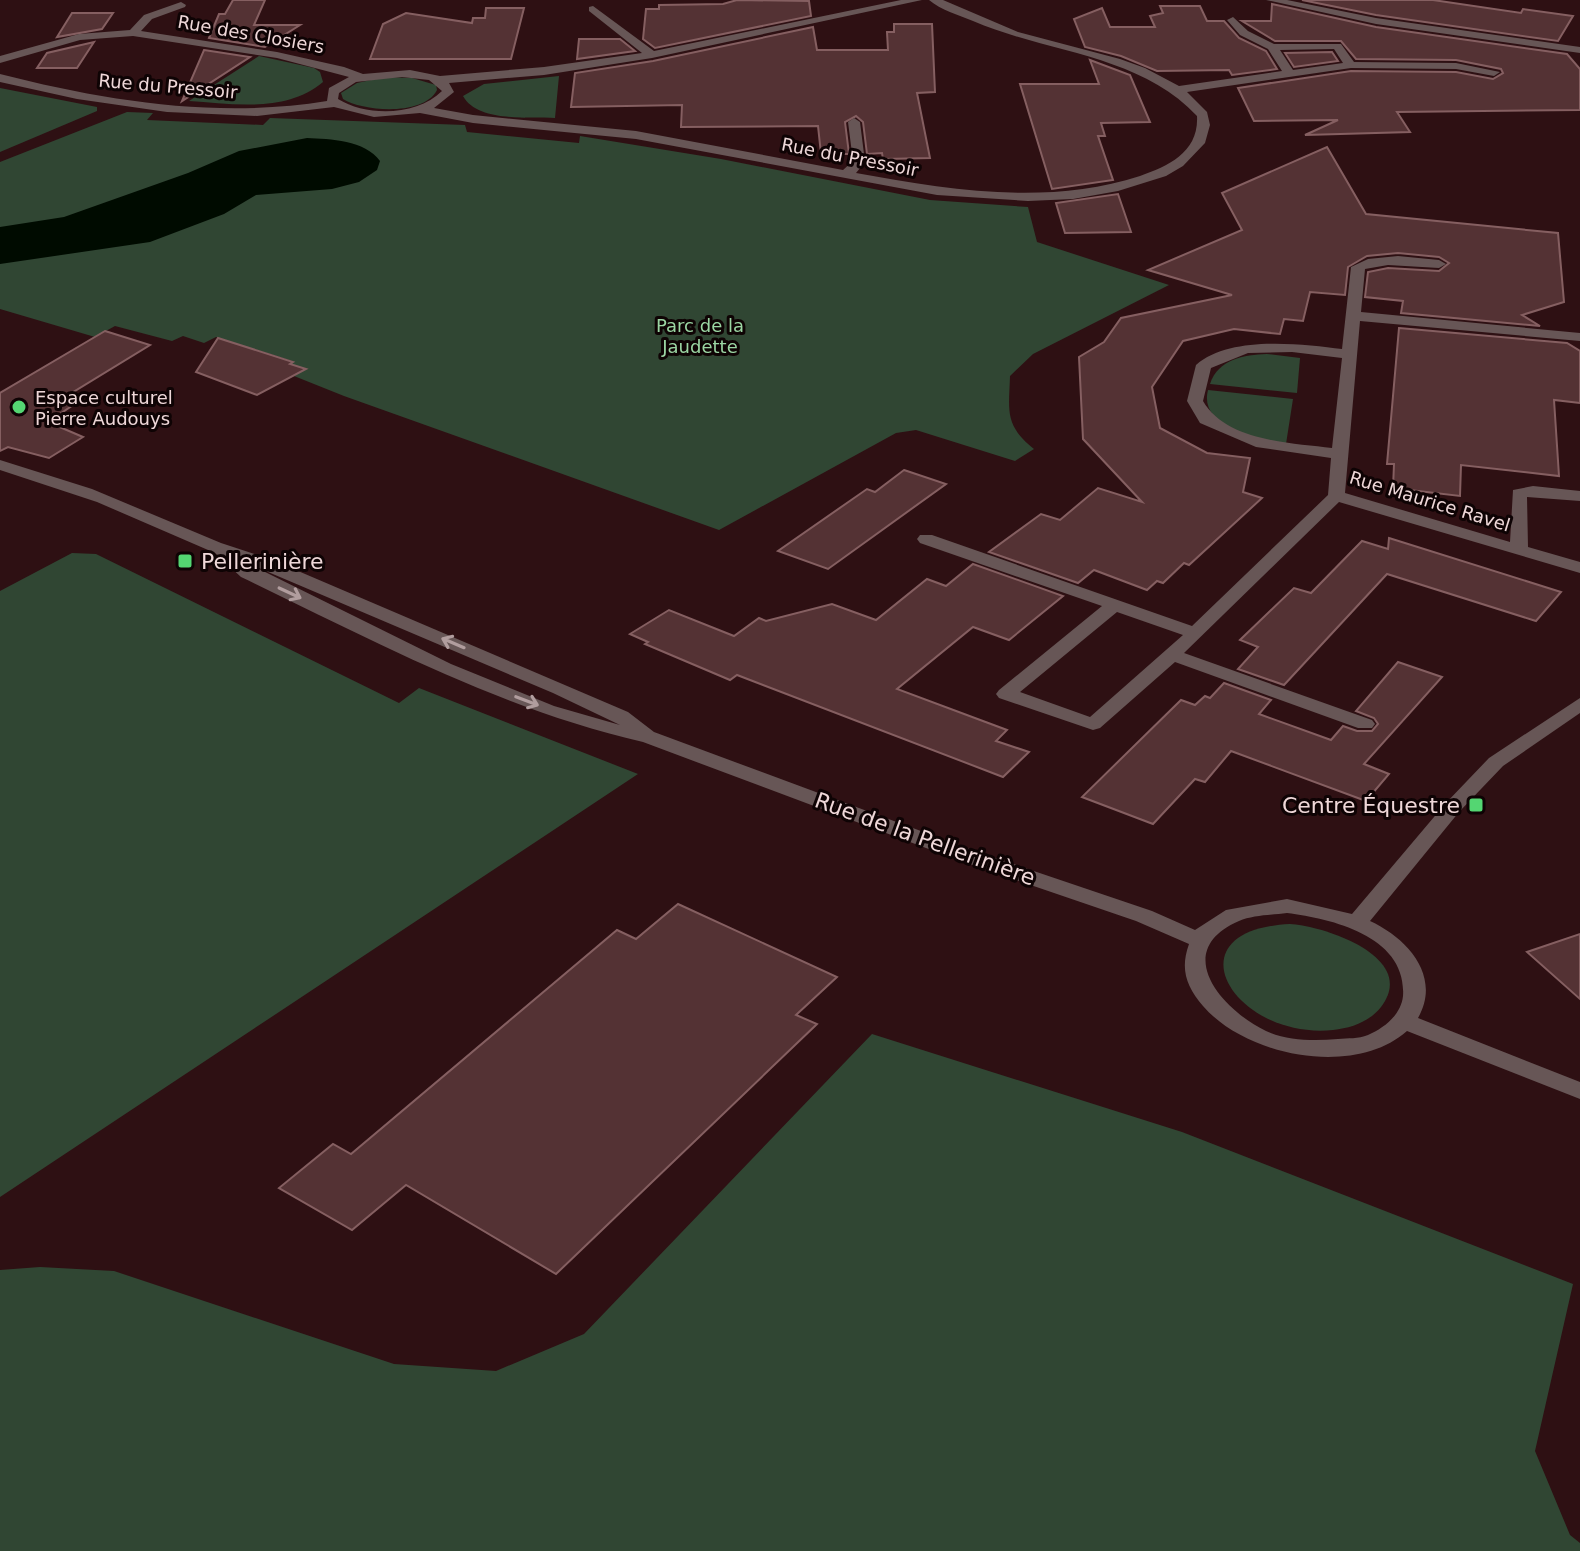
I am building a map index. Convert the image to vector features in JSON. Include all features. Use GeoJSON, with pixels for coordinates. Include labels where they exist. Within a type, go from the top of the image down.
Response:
{"type":"FeatureCollection","features":[{"type":"Feature","properties":{"kind":"street"},"geometry":{"type":"LineString","coordinates":[[335,103],[331,97],[333,91],[360,77],[404,73],[439,80],[544,71],[652,55],[917,0]]}},
{"type":"Feature","properties":{"kind":"street"},"geometry":{"type":"LineString","coordinates":[[934,0],[1013,34],[1131,68],[1181,89],[1351,65],[1456,66],[1494,72]]}},
{"type":"Feature","properties":{"kind":"street"},"geometry":{"type":"LineString","coordinates":[[1271,0],[1392,24],[1580,50]]}},
{"type":"Feature","properties":{"kind":"street","name":"Rue des Closiers"},"geometry":{"type":"LineString","coordinates":[[133,33],[148,17],[181,5]]}},
{"type":"Feature","properties":{"kind":"street"},"geometry":{"type":"LineString","coordinates":[[593,9],[652,55]]}},
{"type":"Feature","properties":{"kind":"street"},"geometry":{"type":"LineString","coordinates":[[1233,20],[1244,33],[1272,47],[1337,46],[1351,65]]}},
{"type":"Feature","properties":{"kind":"street","name":"Rue des Closiers"},"geometry":{"type":"LineString","coordinates":[[0,60],[79,37],[133,33],[277,55],[340,69],[360,77]]}},
{"type":"Feature","properties":{"kind":"street"},"geometry":{"type":"LineString","coordinates":[[1272,47],[1289,73]]}},
{"type":"Feature","properties":{"kind":"street","name":"Rue du Pressoir"},"geometry":{"type":"LineString","coordinates":[[0,78],[99,99],[199,109],[286,110],[335,103],[366,113],[420,109],[644,136],[916,189],[999,197],[1073,194],[1128,184],[1169,170],[1192,153],[1204,136],[1203,115],[1181,89]]}},
{"type":"Feature","properties":{"kind":"street"},"geometry":{"type":"LineString","coordinates":[[420,109],[446,95],[446,86],[439,80]]}},
{"type":"Feature","properties":{"kind":"street"},"geometry":{"type":"LineString","coordinates":[[846,175],[859,162],[854,122]]}},
{"type":"Feature","properties":{"kind":"street","name":"Rue Maurice Ravel"},"geometry":{"type":"LineString","coordinates":[[1439,264],[1392,260],[1358,267],[1336,496],[1580,568]]}},
{"type":"Feature","properties":{"kind":"street"},"geometry":{"type":"LineString","coordinates":[[1353,316],[1580,337]]}},
{"type":"Feature","properties":{"kind":"street"},"geometry":{"type":"LineString","coordinates":[[1338,454],[1262,444],[1206,420],[1195,401],[1204,365],[1246,349],[1292,348],[1349,354]]}},
{"type":"Feature","properties":{"kind":"street","name":"Rue de la Pellerinière"},"geometry":{"type":"LineString","coordinates":[[0,465],[135,512],[224,553],[247,573],[436,663],[599,728],[649,737],[965,855],[1144,916],[1201,941]]}},
{"type":"Feature","properties":{"kind":"street"},"geometry":{"type":"LineString","coordinates":[[1519,549],[1519,494],[1533,491],[1580,496]]}},
{"type":"Feature","properties":{"kind":"street"},"geometry":{"type":"LineString","coordinates":[[1114,605],[1006,694],[1093,724],[1172,655],[1336,496]]}},
{"type":"Feature","properties":{"kind":"street"},"geometry":{"type":"LineString","coordinates":[[926,539],[1193,632]]}},
{"type":"Feature","properties":{"kind":"street"},"geometry":{"type":"LineString","coordinates":[[1172,655],[1365,724]]}},
{"type":"Feature","properties":{"kind":"street"},"geometry":{"type":"LineString","coordinates":[[1357,922],[1452,808],[1496,762],[1580,704]]}},
{"type":"Feature","properties":{"kind":"street"},"geometry":{"type":"LineString","coordinates":[[1287,906],[1316,909],[1357,922],[1392,944],[1412,973],[1415,993],[1404,1021],[1378,1040],[1340,1049],[1298,1048],[1257,1037],[1222,1017],[1200,992],[1193,965],[1201,941],[1224,920],[1259,908],[1287,906]]}},
{"type":"Feature","properties":{"kind":"street"},"geometry":{"type":"LineString","coordinates":[[1404,1021],[1580,1091]]}},
{"type":"Feature","properties":{"kind":"green space"},"geometry":{"type":"Polygon","coordinates":[[[259,56],[314,68],[320,72],[323,82],[308,92],[276,102],[241,104],[189,101],[259,56]]]}},
{"type":"Feature","properties":{"kind":"green space"},"geometry":{"type":"Polygon","coordinates":[[[559,76],[555,118],[491,114],[479,110],[463,96],[484,84],[559,76]]]}},
{"type":"Feature","properties":{"kind":"green space"},"geometry":{"type":"Polygon","coordinates":[[[385,77],[412,78],[436,85],[437,90],[420,104],[407,108],[379,109],[343,99],[341,93],[357,83],[385,77]]]}},
{"type":"Feature","properties":{"kind":"green space"},"geometry":{"type":"Polygon","coordinates":[[[0,88],[97,107],[97,111],[0,152],[0,88]]]}},
{"type":"Feature","properties":{"kind":"green space","name":"Parc de la Jaudette"},"geometry":{"type":"Polygon","coordinates":[[[127,112],[153,113],[147,120],[263,125],[270,118],[465,125],[467,132],[579,143],[580,136],[721,159],[930,200],[1028,207],[1037,242],[1169,285],[1033,354],[1010,376],[1010,417],[1017,432],[1034,449],[1015,461],[916,430],[896,433],[719,530],[344,396],[294,376],[305,369],[290,364],[292,361],[216,337],[204,343],[183,336],[172,341],[115,326],[95,337],[0,309],[0,162],[127,112]]]}},
{"type":"Feature","properties":{"kind":"green space"},"geometry":{"type":"Polygon","coordinates":[[[1267,354],[1300,358],[1297,393],[1210,384],[1225,364],[1241,357],[1267,354]]]}},
{"type":"Feature","properties":{"kind":"green space"},"geometry":{"type":"Polygon","coordinates":[[[1208,390],[1293,399],[1286,444],[1247,435],[1221,422],[1212,414],[1207,403],[1208,390]]]}},
{"type":"Feature","properties":{"kind":"green space"},"geometry":{"type":"Polygon","coordinates":[[[72,553],[96,554],[399,703],[419,688],[638,774],[0,1197],[0,591],[72,553]]]}},
{"type":"Feature","properties":{"kind":"green space"},"geometry":{"type":"Polygon","coordinates":[[[1290,924],[1344,938],[1378,959],[1388,973],[1389,989],[1381,1007],[1365,1020],[1346,1028],[1298,1029],[1267,1018],[1243,1002],[1228,983],[1223,963],[1231,944],[1252,931],[1290,924]]]}},
{"type":"Feature","properties":{"kind":"green space"},"geometry":{"type":"Polygon","coordinates":[[[872,1034],[1182,1132],[1573,1284],[1535,1451],[1570,1535],[1580,1543],[1580,1551],[0,1551],[0,1270],[40,1267],[114,1271],[394,1364],[496,1371],[584,1334],[872,1034]]]}},
{"type":"Feature","properties":{"kind":"shaded area"},"geometry":{"type":"Polygon","coordinates":[[[307,138],[346,142],[366,149],[380,161],[377,170],[359,182],[332,189],[256,195],[224,214],[150,242],[0,264],[0,227],[64,217],[188,173],[239,151],[307,138]]]}},
{"type":"Feature","properties":{"kind":"building"},"geometry":{"type":"Polygon","coordinates":[[[233,0],[265,0],[254,25],[300,25],[265,47],[209,38],[219,14],[225,14],[233,0]]]}},
{"type":"Feature","properties":{"kind":"building"},"geometry":{"type":"Polygon","coordinates":[[[737,0],[809,1],[811,16],[655,48],[643,39],[646,9],[659,9],[659,5],[723,4],[737,0]]]}},
{"type":"Feature","properties":{"kind":"building"},"geometry":{"type":"Polygon","coordinates":[[[1302,0],[1433,0],[1521,13],[1523,9],[1573,16],[1558,41],[1376,15],[1302,0]]]}},
{"type":"Feature","properties":{"kind":"building"},"geometry":{"type":"Polygon","coordinates":[[[1272,4],[1376,27],[1567,54],[1580,69],[1580,110],[1397,112],[1410,132],[1305,135],[1338,120],[1254,121],[1238,88],[1351,71],[1456,72],[1493,79],[1503,73],[1501,69],[1456,60],[1356,59],[1341,41],[1275,41],[1242,21],[1271,21],[1272,4]]]}},
{"type":"Feature","properties":{"kind":"building"},"geometry":{"type":"Polygon","coordinates":[[[1160,6],[1200,6],[1207,21],[1224,21],[1239,38],[1266,51],[1277,69],[1232,75],[1229,70],[1157,71],[1121,56],[1085,47],[1074,19],[1102,8],[1110,27],[1155,27],[1150,16],[1163,13],[1160,6]]]}},
{"type":"Feature","properties":{"kind":"building"},"geometry":{"type":"Polygon","coordinates":[[[486,8],[524,8],[511,59],[370,59],[383,24],[406,13],[472,23],[473,18],[485,18],[486,8]]]}},
{"type":"Feature","properties":{"kind":"building"},"geometry":{"type":"Polygon","coordinates":[[[72,13],[113,13],[102,29],[57,37],[72,13]]]}},
{"type":"Feature","properties":{"kind":"building"},"geometry":{"type":"Polygon","coordinates":[[[894,24],[932,24],[935,92],[917,93],[930,158],[883,159],[882,153],[867,154],[863,122],[856,116],[845,122],[849,154],[821,154],[818,126],[681,127],[682,105],[571,107],[575,73],[653,61],[813,27],[817,50],[888,50],[887,32],[894,32],[894,24]]]}},
{"type":"Feature","properties":{"kind":"building"},"geometry":{"type":"Polygon","coordinates":[[[579,39],[620,39],[635,51],[577,59],[579,39]]]}},
{"type":"Feature","properties":{"kind":"building"},"geometry":{"type":"Polygon","coordinates":[[[94,42],[77,68],[37,68],[47,53],[94,42]]]}},
{"type":"Feature","properties":{"kind":"building"},"geometry":{"type":"Polygon","coordinates":[[[204,50],[250,57],[182,101],[204,50]]]}},
{"type":"Feature","properties":{"kind":"building"},"geometry":{"type":"Polygon","coordinates":[[[1332,52],[1338,61],[1294,67],[1285,53],[1332,52]]]}},
{"type":"Feature","properties":{"kind":"building"},"geometry":{"type":"Polygon","coordinates":[[[1090,60],[1130,75],[1150,122],[1101,123],[1105,136],[1098,136],[1113,180],[1052,189],[1020,84],[1099,84],[1090,60]]]}},
{"type":"Feature","properties":{"kind":"building"},"geometry":{"type":"Polygon","coordinates":[[[1327,147],[1366,214],[1558,233],[1564,302],[1522,315],[1540,326],[1401,313],[1403,301],[1365,297],[1368,272],[1388,268],[1439,271],[1449,263],[1439,257],[1398,253],[1367,256],[1348,267],[1345,295],[1310,292],[1303,321],[1284,319],[1280,334],[1234,329],[1183,341],[1152,387],[1160,428],[1207,453],[1250,458],[1243,492],[1262,498],[1189,565],[1184,563],[1163,583],[1157,581],[1147,590],[1094,570],[1078,583],[989,552],[1041,514],[1060,520],[1098,488],[1142,502],[1083,439],[1079,357],[1104,342],[1121,318],[1232,295],[1148,270],[1242,230],[1222,193],[1327,147]]]}},
{"type":"Feature","properties":{"kind":"building"},"geometry":{"type":"Polygon","coordinates":[[[1118,194],[1131,232],[1065,233],[1056,203],[1118,194]]]}},
{"type":"Feature","properties":{"kind":"building"},"geometry":{"type":"Polygon","coordinates":[[[1399,328],[1567,343],[1580,351],[1580,403],[1554,400],[1559,476],[1461,465],[1460,496],[1393,488],[1394,464],[1387,464],[1399,328]]]}},
{"type":"Feature","properties":{"kind":"building"},"geometry":{"type":"Polygon","coordinates":[[[105,331],[150,345],[62,399],[76,403],[48,422],[83,437],[49,458],[8,447],[0,451],[0,393],[105,331]]]}},
{"type":"Feature","properties":{"kind":"building"},"geometry":{"type":"Polygon","coordinates":[[[218,338],[306,369],[257,395],[196,372],[218,338]]]}},
{"type":"Feature","properties":{"kind":"building"},"geometry":{"type":"Polygon","coordinates":[[[904,470],[946,484],[828,569],[778,551],[867,489],[875,492],[904,470]]]}},
{"type":"Feature","properties":{"kind":"building"},"geometry":{"type":"Polygon","coordinates":[[[1389,538],[1561,592],[1536,621],[1387,574],[1284,685],[1238,669],[1258,647],[1240,640],[1294,588],[1311,593],[1362,541],[1388,549],[1389,538]]]}},
{"type":"Feature","properties":{"kind":"building"},"geometry":{"type":"Polygon","coordinates":[[[973,564],[1063,596],[1009,640],[973,627],[897,689],[1007,730],[996,741],[1029,752],[1003,777],[737,675],[730,680],[645,644],[648,642],[630,634],[669,610],[734,636],[759,618],[766,621],[832,604],[876,620],[927,579],[946,586],[973,564]]]}},
{"type":"Feature","properties":{"kind":"building"},"geometry":{"type":"Polygon","coordinates":[[[1398,662],[1442,677],[1364,764],[1389,774],[1366,801],[1231,751],[1205,782],[1195,779],[1153,824],[1082,797],[1181,700],[1195,705],[1205,696],[1210,698],[1224,683],[1271,700],[1259,714],[1331,740],[1343,726],[1357,731],[1372,731],[1378,724],[1374,718],[1356,711],[1398,662]]]}},
{"type":"Feature","properties":{"kind":"building"},"geometry":{"type":"Polygon","coordinates":[[[678,904],[837,977],[796,1015],[817,1024],[556,1274],[406,1185],[352,1230],[279,1188],[333,1144],[351,1154],[617,930],[636,939],[678,904]]]}},
{"type":"Feature","properties":{"kind":"building"},"geometry":{"type":"Polygon","coordinates":[[[1580,934],[1580,999],[1527,952],[1580,934]]]}},
{"type":"Feature","properties":{"kind":"place","name":"Espace culturel Pierre Audouys"},"geometry":{"type":"Point","coordinates":[19,407]}},
{"type":"Feature","properties":{"kind":"place","name":"Pellerinière"},"geometry":{"type":"Point","coordinates":[185,561]}},
{"type":"Feature","properties":{"kind":"place","name":"Centre Équestre"},"geometry":{"type":"Point","coordinates":[1476,805]}}]}
